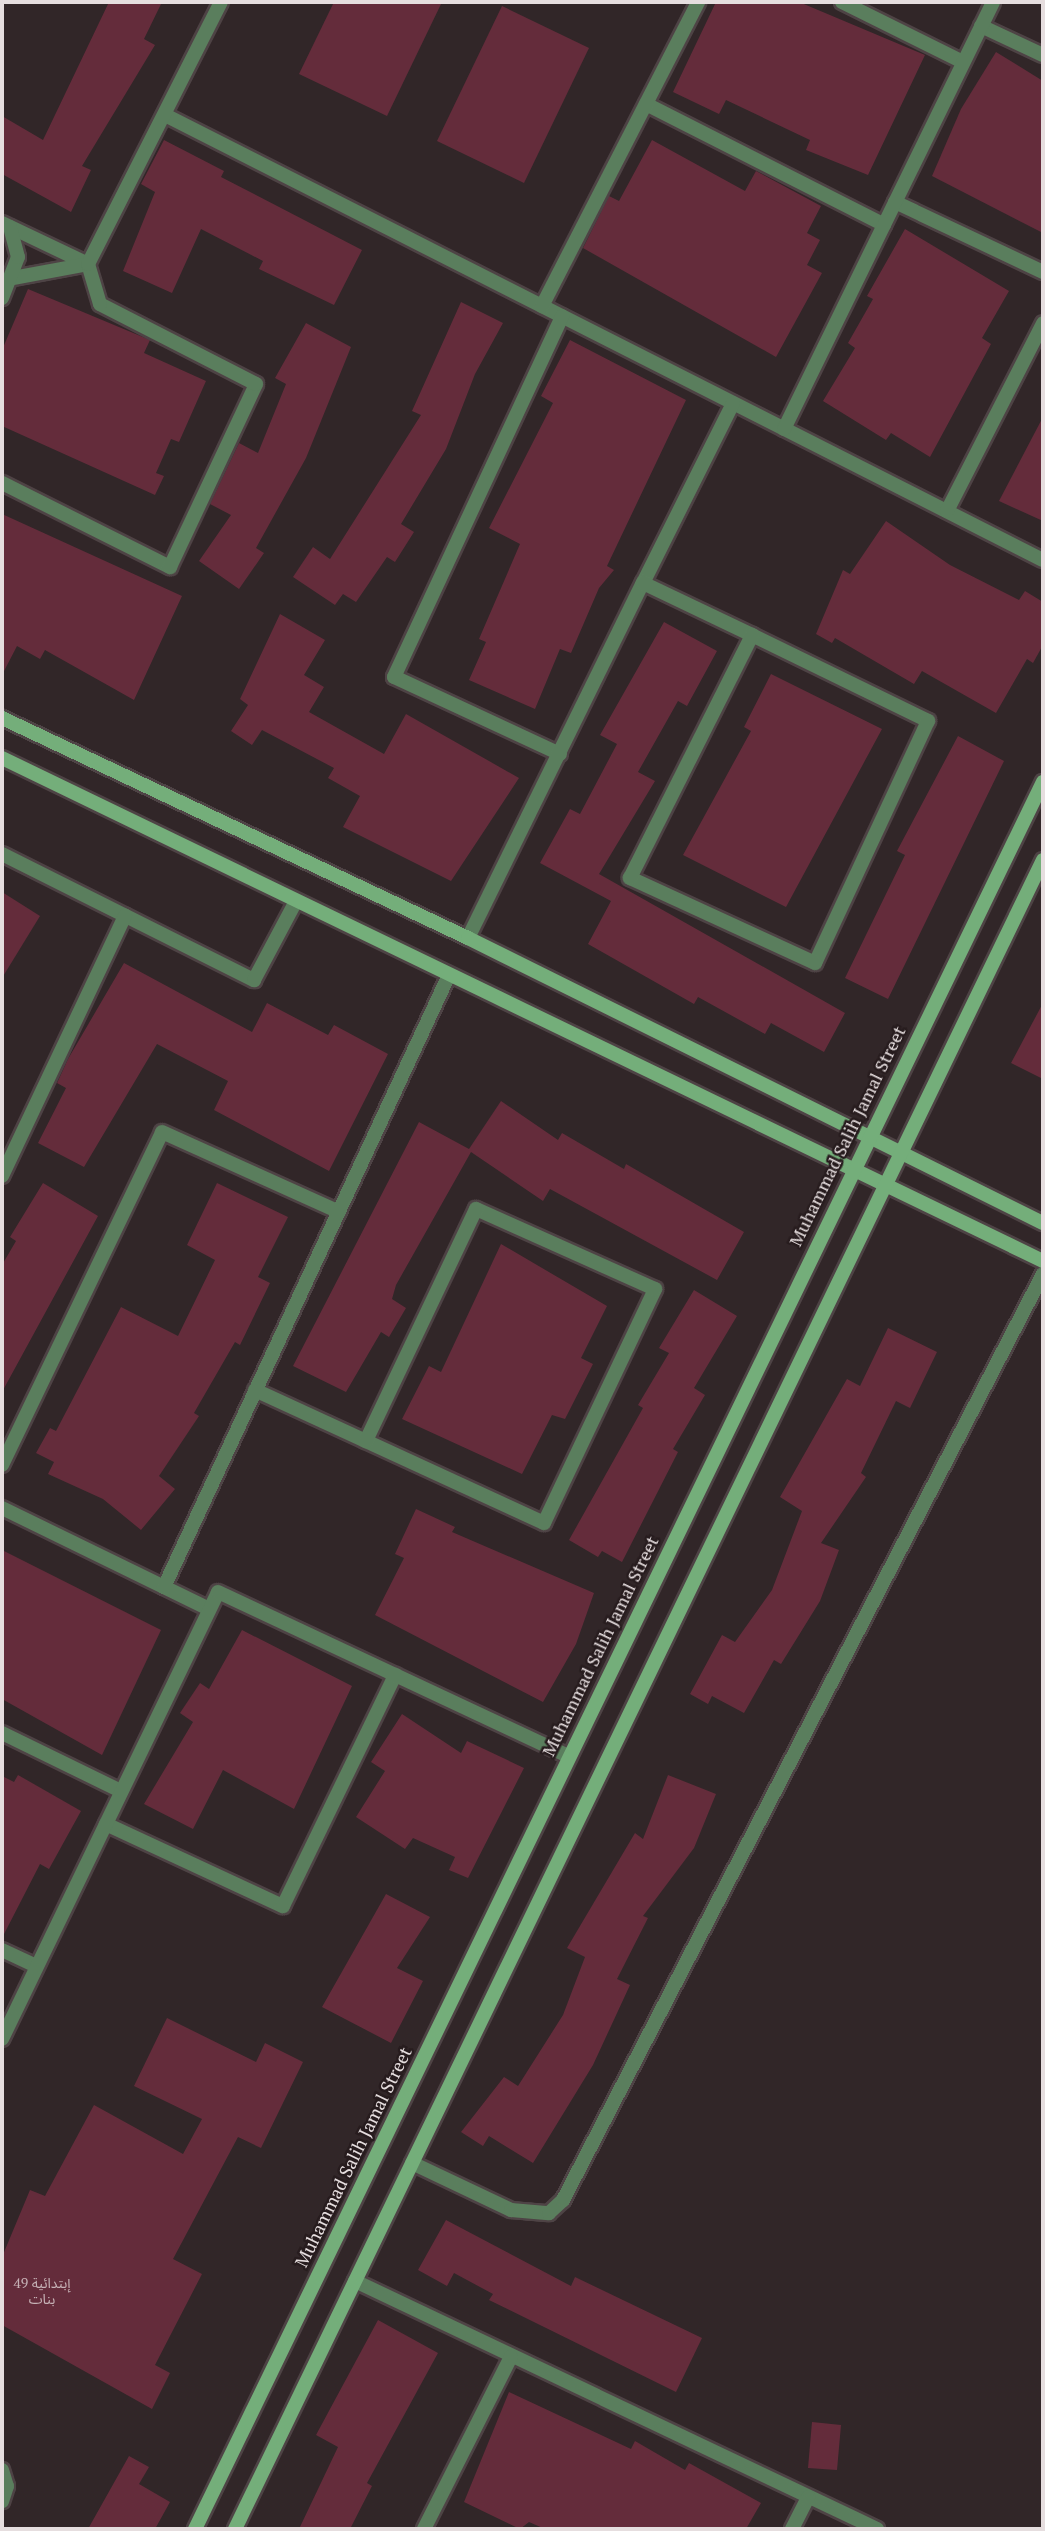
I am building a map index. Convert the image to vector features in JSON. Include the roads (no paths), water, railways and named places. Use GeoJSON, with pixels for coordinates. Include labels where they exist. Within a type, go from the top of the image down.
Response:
{"type":"FeatureCollection","features":[{"type":"Feature","properties":{"kind":"street"},"geometry":{"type":"LineString","coordinates":[[2,483],[170,567],[256,384],[100,304],[88,264],[221,2]]}},
{"type":"Feature","properties":{"kind":"street"},"geometry":{"type":"LineString","coordinates":[[542,306],[698,2]]}},
{"type":"Feature","properties":{"kind":"street"},"geometry":{"type":"LineString","coordinates":[[842,2],[963,62]]}},
{"type":"Feature","properties":{"kind":"street"},"geometry":{"type":"LineString","coordinates":[[784,429],[993,2]]}},
{"type":"Feature","properties":{"kind":"street"},"geometry":{"type":"LineString","coordinates":[[981,26],[1043,55]]}},
{"type":"Feature","properties":{"kind":"street"},"geometry":{"type":"LineString","coordinates":[[646,104],[884,225]]}},
{"type":"Feature","properties":{"kind":"street"},"geometry":{"type":"LineString","coordinates":[[165,115],[1043,560]]}},
{"type":"Feature","properties":{"kind":"street"},"geometry":{"type":"LineString","coordinates":[[895,202],[1043,272]]}},
{"type":"Feature","properties":{"kind":"street"},"geometry":{"type":"LineString","coordinates":[[6,225],[88,264]]}},
{"type":"Feature","properties":{"kind":"street"},"geometry":{"type":"LineString","coordinates":[[2,298],[13,278],[19,257],[6,225]]}},
{"type":"Feature","properties":{"kind":"street"},"geometry":{"type":"LineString","coordinates":[[13,278],[88,264]]}},
{"type":"Feature","properties":{"kind":"street"},"geometry":{"type":"LineString","coordinates":[[560,754],[394,677],[562,316]]}},
{"type":"Feature","properties":{"kind":"street"},"geometry":{"type":"LineString","coordinates":[[947,511],[1043,323]]}},
{"type":"Feature","properties":{"kind":"street"},"geometry":{"type":"LineString","coordinates":[[468,938],[733,403]]}},
{"type":"Feature","properties":{"kind":"street"},"geometry":{"type":"LineString","coordinates":[[643,583],[752,635],[928,722],[815,963],[630,878],[752,635]]}},
{"type":"Feature","properties":{"kind":"street"},"geometry":{"type":"LineString","coordinates":[[2,718],[468,938],[1043,1223]]}},
{"type":"Feature","properties":{"kind":"street"},"geometry":{"type":"LineString","coordinates":[[2,758],[1043,1261]]}},
{"type":"Feature","properties":{"kind":"street","name":"Muhammad Salih Jamal Street"},"geometry":{"type":"LineString","coordinates":[[195,2529],[851,1170],[1043,782]]}},
{"type":"Feature","properties":{"kind":"street"},"geometry":{"type":"LineString","coordinates":[[2,854],[254,980],[296,901]]}},
{"type":"Feature","properties":{"kind":"street"},"geometry":{"type":"LineString","coordinates":[[235,2529],[883,1185],[1043,860]]}},
{"type":"Feature","properties":{"kind":"street"},"geometry":{"type":"LineString","coordinates":[[2,1176],[125,916]]}},
{"type":"Feature","properties":{"kind":"street"},"geometry":{"type":"LineString","coordinates":[[164,1587],[449,975]]}},
{"type":"Feature","properties":{"kind":"street"},"geometry":{"type":"LineString","coordinates":[[2,1465],[162,1132],[339,1212]]}},
{"type":"Feature","properties":{"kind":"street"},"geometry":{"type":"LineString","coordinates":[[256,1390],[366,1441],[544,1523],[655,1289],[476,1209],[366,1441]]}},
{"type":"Feature","properties":{"kind":"street"},"geometry":{"type":"LineString","coordinates":[[412,2163],[510,2210],[549,2213],[563,2200],[1043,1274]]}},
{"type":"Feature","properties":{"kind":"street"},"geometry":{"type":"LineString","coordinates":[[2,1508],[209,1609]]}},
{"type":"Feature","properties":{"kind":"street"},"geometry":{"type":"LineString","coordinates":[[2,2039],[218,1592],[568,1756]]}},
{"type":"Feature","properties":{"kind":"street"},"geometry":{"type":"LineString","coordinates":[[106,1824],[284,1906],[395,1675]]}},
{"type":"Feature","properties":{"kind":"street"},"geometry":{"type":"LineString","coordinates":[[2,1733],[121,1791]]}},
{"type":"Feature","properties":{"kind":"street"},"geometry":{"type":"LineString","coordinates":[[2,1950],[37,1966]]}},
{"type":"Feature","properties":{"kind":"street"},"geometry":{"type":"LineString","coordinates":[[355,2281],[877,2529]]}},
{"type":"Feature","properties":{"kind":"street"},"geometry":{"type":"LineString","coordinates":[[427,2528],[511,2357]]}},
{"type":"Feature","properties":{"kind":"street"},"geometry":{"type":"LineString","coordinates":[[2,2470],[2,2501]]}},
{"type":"Feature","properties":{"kind":"street"},"geometry":{"type":"LineString","coordinates":[[792,2529],[808,2497]]}}]}
